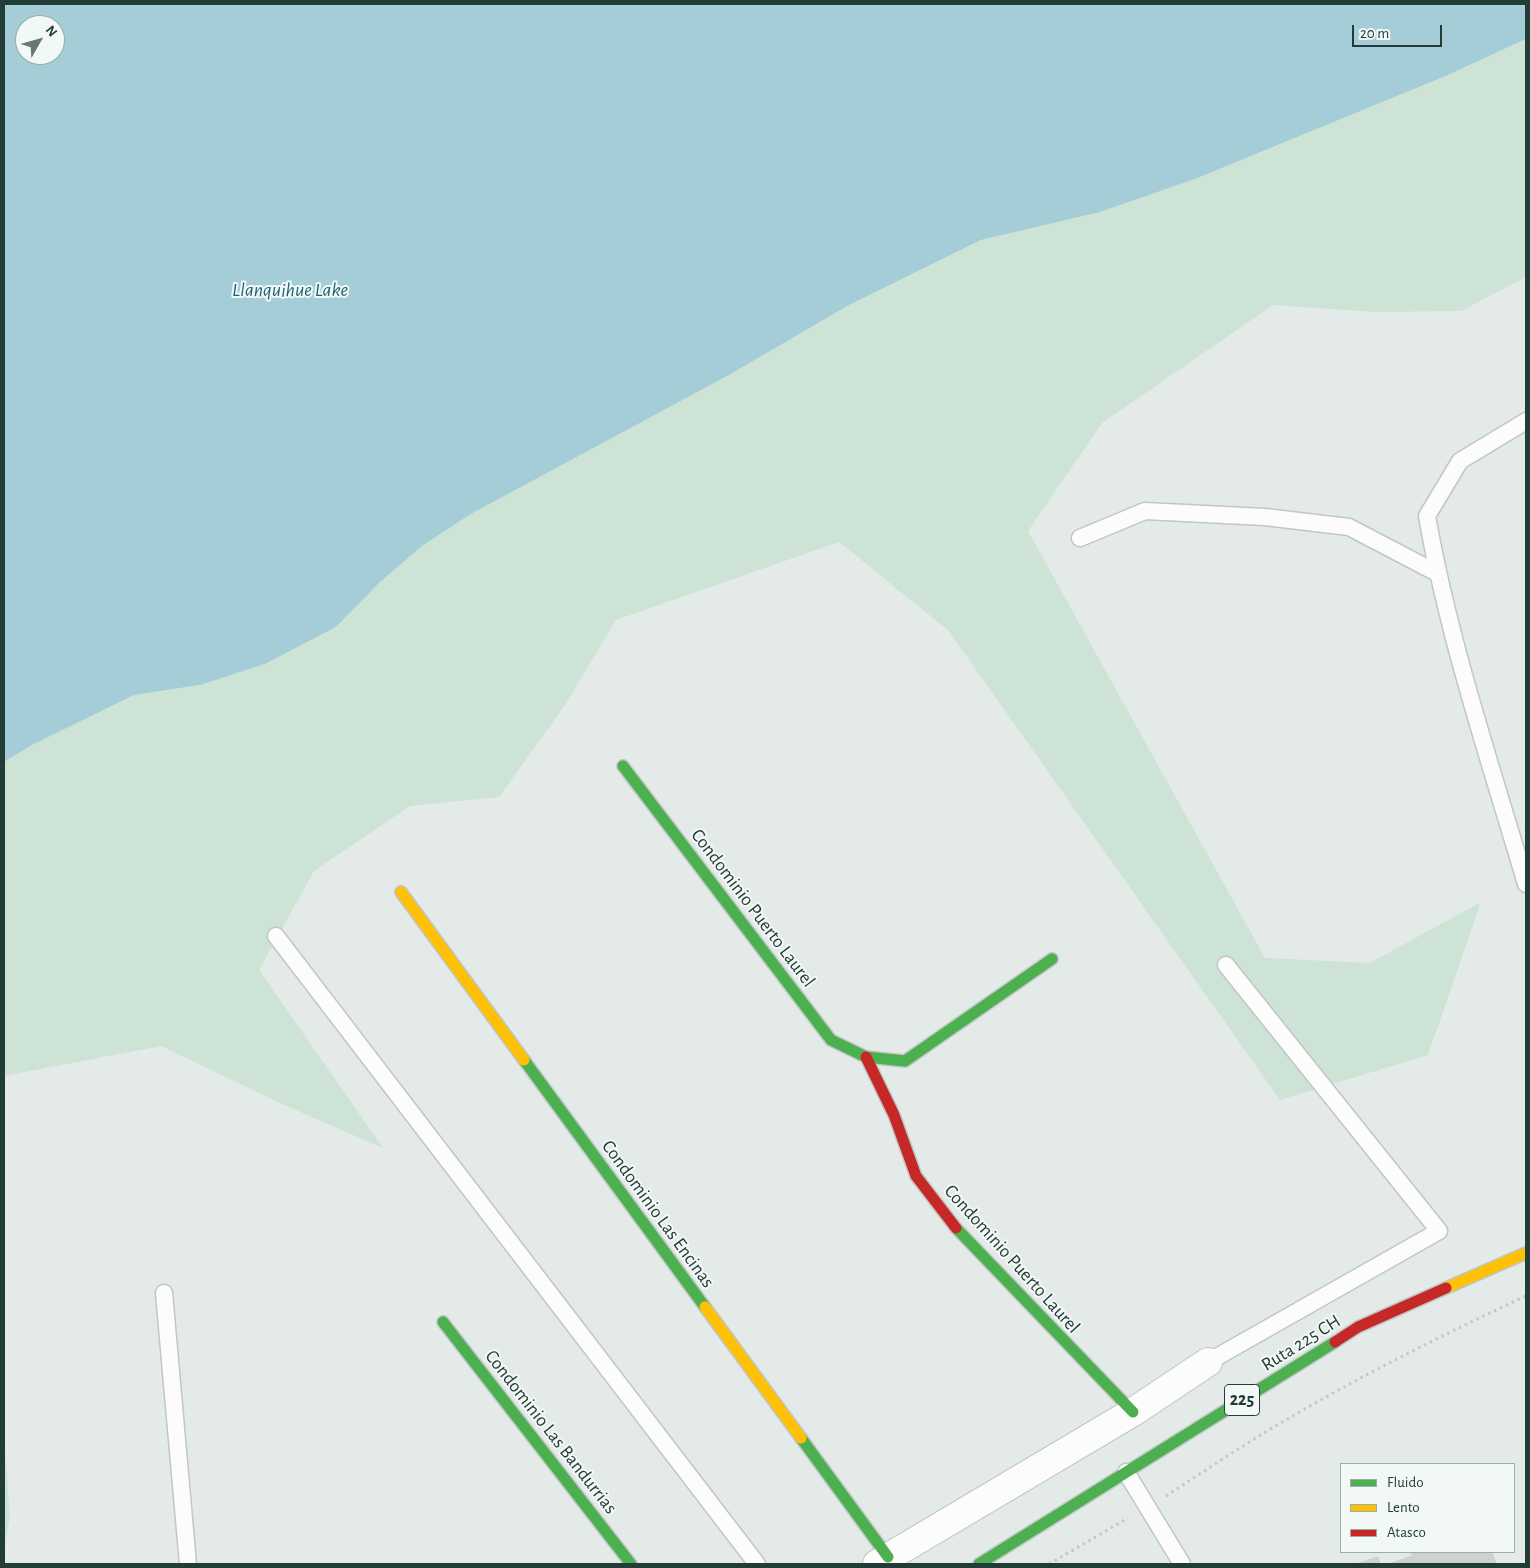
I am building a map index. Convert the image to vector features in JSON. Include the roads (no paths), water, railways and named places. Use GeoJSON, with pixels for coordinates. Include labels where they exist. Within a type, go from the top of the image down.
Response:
{"type":"FeatureCollection","features":[{"type":"Feature","properties":{"kind":"street","name":"Condominio Puerto Laurel"},"geometry":{"type":"LineString","coordinates":[[623,766],[831,1040],[866,1057],[905,1061],[1052,959]]}},
{"type":"Feature","properties":{"kind":"street","name":"Condominio Las Encinas"},"geometry":{"type":"LineString","coordinates":[[401,892],[882,1561]]}},
{"type":"Feature","properties":{"kind":"street","name":"Condominio Puerto Laurel"},"geometry":{"type":"LineString","coordinates":[[866,1057],[894,1115],[916,1176],[946,1218],[1133,1412]]}},
{"type":"Feature","properties":{"kind":"street","name":"Ruta 225 CH"},"geometry":{"type":"LineString","coordinates":[[979,1564],[1358,1327],[1526,1254]]}},
{"type":"Feature","properties":{"kind":"street","name":"Condominio Las Bandurrias"},"geometry":{"type":"LineString","coordinates":[[443,1322],[631,1564]]}},
{"type":"Feature","properties":{"kind":"street"},"geometry":{"type":"LineString","coordinates":[[882,1561],[1133,1412],[1208,1362]]}},
{"type":"Feature","properties":{"kind":"lane"},"geometry":{"type":"LineString","coordinates":[[1526,421],[1460,461],[1426,516],[1436,573],[1458,658],[1526,884]]}},
{"type":"Feature","properties":{"kind":"lane"},"geometry":{"type":"LineString","coordinates":[[1080,538],[1145,511],[1265,517],[1349,527],[1436,573]]}},
{"type":"Feature","properties":{"kind":"lane"},"geometry":{"type":"LineString","coordinates":[[276,936],[757,1564]]}},
{"type":"Feature","properties":{"kind":"lane"},"geometry":{"type":"LineString","coordinates":[[1208,1362],[1439,1231],[1226,965]]}},
{"type":"Feature","properties":{"kind":"lane"},"geometry":{"type":"LineString","coordinates":[[164,1293],[188,1564]]}},
{"type":"Feature","properties":{"kind":"lane"},"geometry":{"type":"LineString","coordinates":[[1126,1472],[1182,1564]]}},
{"type":"Feature","properties":{"kind":"water","name":"Llanquihue Lake"},"geometry":{"type":"Polygon","coordinates":[[[4,4],[1526,4],[1526,39],[1448,75],[1195,179],[1100,212],[981,240],[849,305],[729,375],[469,515],[422,546],[379,583],[336,627],[265,664],[200,685],[134,695],[32,745],[4,762],[4,4]]]}}]}
